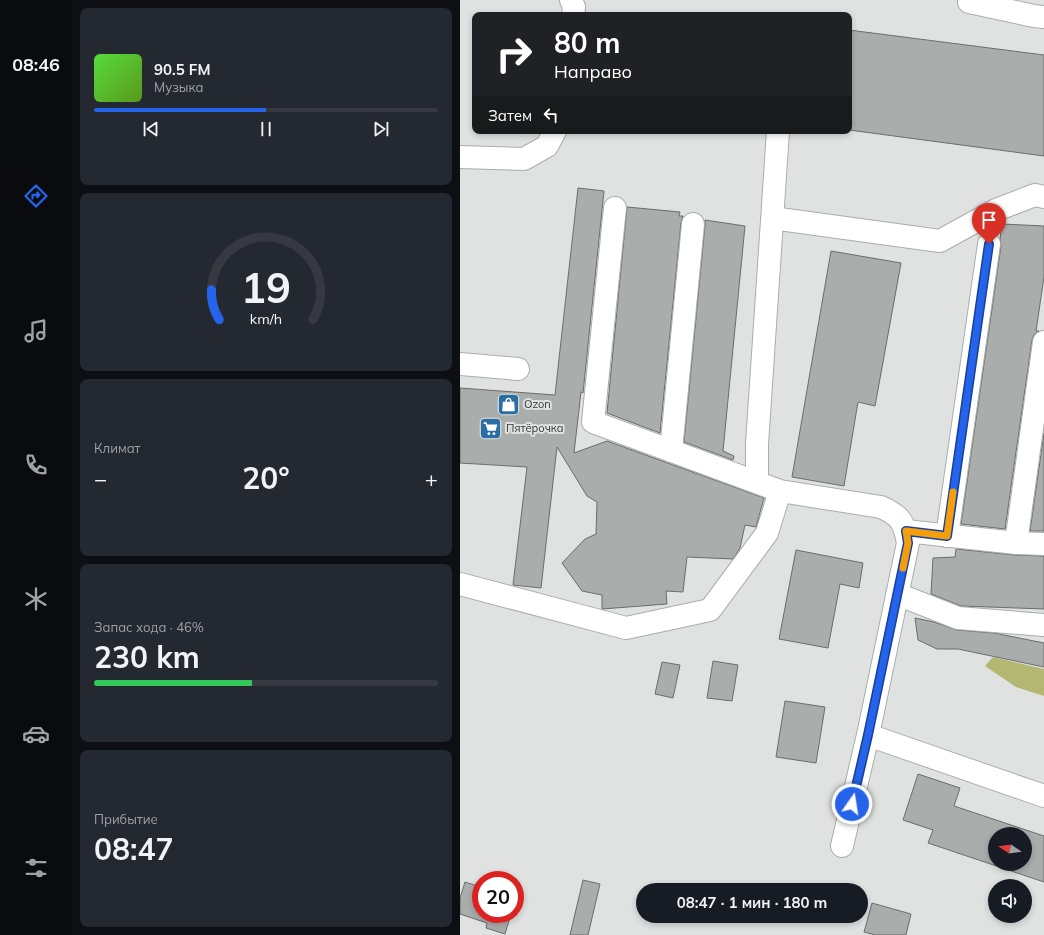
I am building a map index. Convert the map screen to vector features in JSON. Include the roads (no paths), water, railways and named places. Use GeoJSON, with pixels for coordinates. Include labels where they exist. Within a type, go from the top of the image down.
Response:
{"type":"FeatureCollection","features":[{"type":"Feature","properties":{"kind":"lane"},"geometry":{"type":"LineString","coordinates":[[571,0],[574,7],[573,12]]}},
{"type":"Feature","properties":{"kind":"lane"},"geometry":{"type":"LineString","coordinates":[[964,1],[1037,11]]}},
{"type":"Feature","properties":{"kind":"lane"},"geometry":{"type":"LineString","coordinates":[[460,157],[524,159],[547,146],[553,134]]}},
{"type":"Feature","properties":{"kind":"lane"},"geometry":{"type":"LineString","coordinates":[[757,482],[757,444],[778,134]]}},
{"type":"Feature","properties":{"kind":"lane"},"geometry":{"type":"LineString","coordinates":[[772,218],[940,241],[996,210],[1035,195],[1044,196]]}},
{"type":"Feature","properties":{"kind":"lane"},"geometry":{"type":"LineString","coordinates":[[615,208],[592,422],[780,491],[882,507],[894,513],[902,521],[906,531],[908,543],[898,594],[868,735],[842,846]]}},
{"type":"Feature","properties":{"kind":"lane"},"geometry":{"type":"LineString","coordinates":[[671,451],[693,224]]}},
{"type":"Feature","properties":{"kind":"lane"},"geometry":{"type":"LineString","coordinates":[[947,536],[989,244]]}},
{"type":"Feature","properties":{"kind":"lane"},"geometry":{"type":"LineString","coordinates":[[1016,543],[1044,342]]}},
{"type":"Feature","properties":{"kind":"lane"},"geometry":{"type":"LineString","coordinates":[[460,364],[518,369]]}},
{"type":"Feature","properties":{"kind":"lane"},"geometry":{"type":"LineString","coordinates":[[460,584],[626,628],[710,610],[767,533],[780,491]]}},
{"type":"Feature","properties":{"kind":"lane"},"geometry":{"type":"LineString","coordinates":[[906,531],[1016,543],[1044,544]]}},
{"type":"Feature","properties":{"kind":"lane"},"geometry":{"type":"LineString","coordinates":[[898,594],[958,618],[1044,625]]}},
{"type":"Feature","properties":{"kind":"lane"},"geometry":{"type":"LineString","coordinates":[[868,735],[1044,796]]}},
{"type":"Feature","properties":{"kind":"place","name":"Ozon"},"geometry":{"type":"Point","coordinates":[509,404]}},
{"type":"Feature","properties":{"kind":"place","name":"Пятёрочка"},"geometry":{"type":"Point","coordinates":[490,428]}}]}
